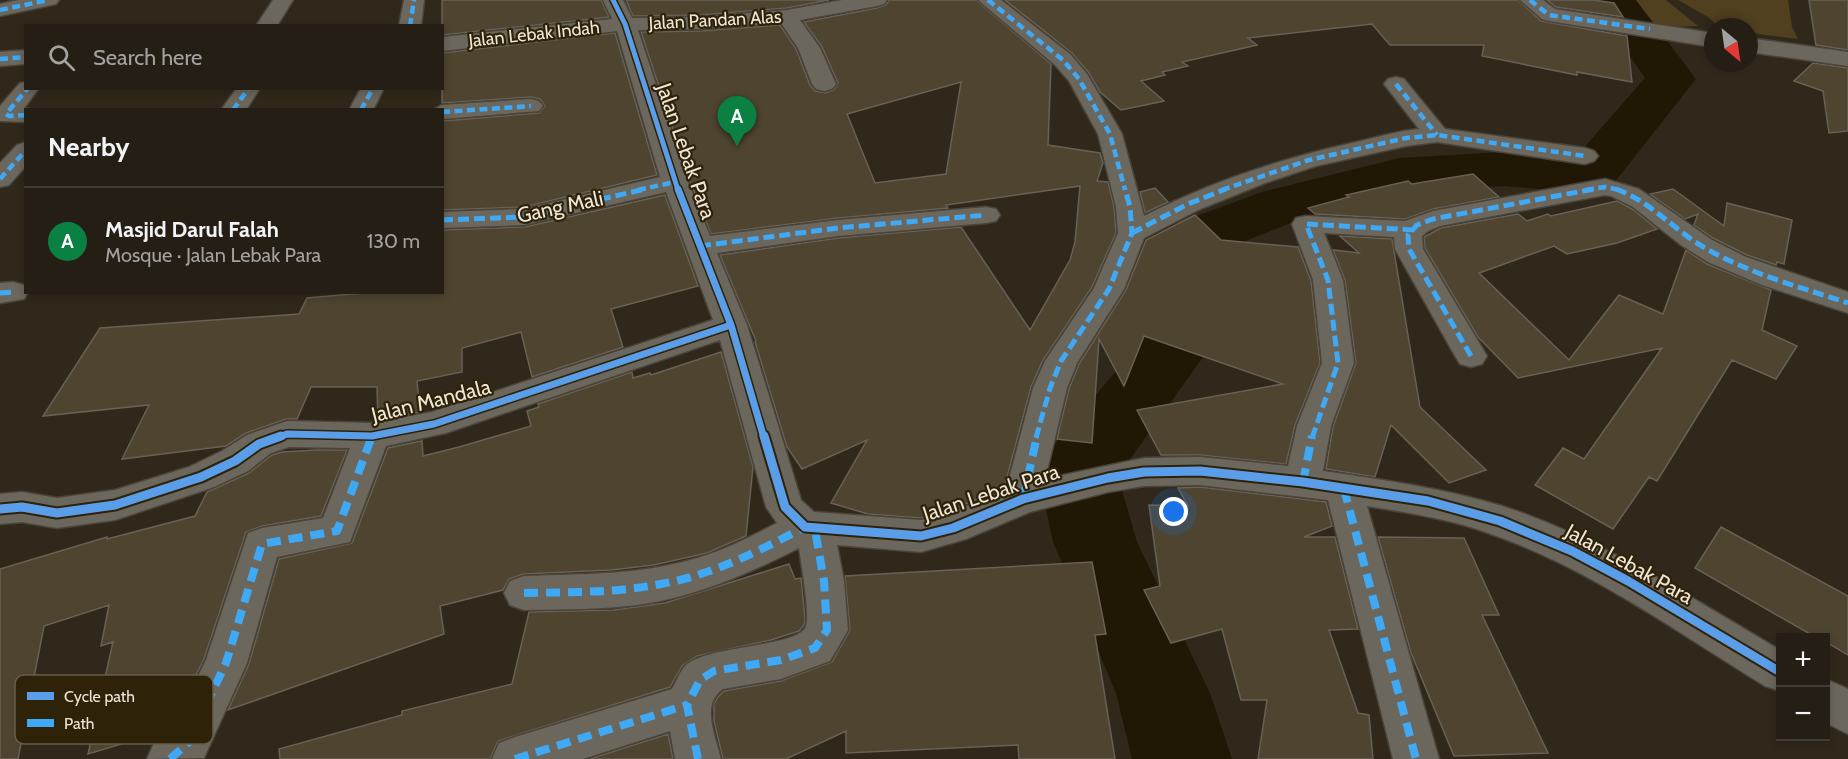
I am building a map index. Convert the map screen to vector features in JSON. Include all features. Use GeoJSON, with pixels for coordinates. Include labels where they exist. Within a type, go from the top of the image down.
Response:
{"type":"FeatureCollection","features":[{"type":"Feature","properties":{"kind":"street"},"geometry":{"type":"LineString","coordinates":[[0,10],[49,0]]}},
{"type":"Feature","properties":{"kind":"street"},"geometry":{"type":"LineString","coordinates":[[267,24],[283,0]]}},
{"type":"Feature","properties":{"kind":"street"},"geometry":{"type":"LineString","coordinates":[[410,24],[414,0]]}},
{"type":"Feature","properties":{"kind":"street","name":"Jalan Pandan Alas"},"geometry":{"type":"LineString","coordinates":[[619,12],[701,23],[787,16],[845,3],[877,0]]}},
{"type":"Feature","properties":{"kind":"street"},"geometry":{"type":"LineString","coordinates":[[988,0],[1063,60],[1079,79],[1115,147],[1130,207],[1132,233],[1109,289],[1061,361],[1050,388],[1032,453],[1023,499]]}},
{"type":"Feature","properties":{"kind":"street"},"geometry":{"type":"LineString","coordinates":[[1530,0],[1549,15],[1704,38]]}},
{"type":"Feature","properties":{"kind":"street","name":"Jalan Lebak Indah"},"geometry":{"type":"LineString","coordinates":[[444,44],[619,12]]}},
{"type":"Feature","properties":{"kind":"street","name":"Jalan Lebak Para"},"geometry":{"type":"LineString","coordinates":[[619,12],[675,182],[731,326],[785,507],[810,528],[921,536],[953,528],[1023,499],[1108,478],[1144,472],[1200,471],[1303,482],[1428,501],[1500,521],[1552,542],[1628,581],[1776,670]]}},
{"type":"Feature","properties":{"kind":"street"},"geometry":{"type":"LineString","coordinates":[[787,16],[810,48],[824,84]]}},
{"type":"Feature","properties":{"kind":"street"},"geometry":{"type":"LineString","coordinates":[[1758,46],[1848,59]]}},
{"type":"Feature","properties":{"kind":"street"},"geometry":{"type":"LineString","coordinates":[[0,59],[24,57]]}},
{"type":"Feature","properties":{"kind":"street"},"geometry":{"type":"LineString","coordinates":[[1396,84],[1437,135]]}},
{"type":"Feature","properties":{"kind":"street"},"geometry":{"type":"LineString","coordinates":[[24,115],[9,116],[6,114],[26,90]]}},
{"type":"Feature","properties":{"kind":"street"},"geometry":{"type":"LineString","coordinates":[[234,108],[248,90]]}},
{"type":"Feature","properties":{"kind":"street"},"geometry":{"type":"LineString","coordinates":[[362,108],[372,90]]}},
{"type":"Feature","properties":{"kind":"street"},"geometry":{"type":"LineString","coordinates":[[444,112],[531,106]]}},
{"type":"Feature","properties":{"kind":"street"},"geometry":{"type":"LineString","coordinates":[[1132,233],[1188,204],[1281,168],[1382,143],[1437,135],[1585,156]]}},
{"type":"Feature","properties":{"kind":"street"},"geometry":{"type":"LineString","coordinates":[[0,179],[24,152]]}},
{"type":"Feature","properties":{"kind":"street","name":"Gang Mali"},"geometry":{"type":"LineString","coordinates":[[444,220],[524,217],[675,182]]}},
{"type":"Feature","properties":{"kind":"street"},"geometry":{"type":"LineString","coordinates":[[1471,356],[1409,249],[1408,235],[1417,225],[1433,219],[1605,187],[1625,190],[1682,233],[1719,256],[1848,303]]}},
{"type":"Feature","properties":{"kind":"street"},"geometry":{"type":"LineString","coordinates":[[700,246],[838,228],[986,215]]}},
{"type":"Feature","properties":{"kind":"street"},"geometry":{"type":"LineString","coordinates":[[1303,482],[1314,426],[1338,363],[1328,280],[1306,224],[1414,230]]}},
{"type":"Feature","properties":{"kind":"street","name":"Jalan Mandala"},"geometry":{"type":"LineString","coordinates":[[0,509],[22,507],[57,513],[115,505],[201,477],[235,461],[259,444],[287,434],[372,436],[434,424],[731,326]]}},
{"type":"Feature","properties":{"kind":"street"},"geometry":{"type":"LineString","coordinates":[[213,690],[226,663],[262,544],[337,531],[372,436]]}},
{"type":"Feature","properties":{"kind":"street"},"geometry":{"type":"LineString","coordinates":[[1344,489],[1416,759]]}},
{"type":"Feature","properties":{"kind":"street"},"geometry":{"type":"LineString","coordinates":[[524,593],[648,586],[683,580],[755,553],[810,528],[824,581],[826,630],[815,648],[781,660],[714,671],[700,680],[687,705],[698,759]]}},
{"type":"Feature","properties":{"kind":"street"},"geometry":{"type":"LineString","coordinates":[[1830,702],[1848,713]]}},
{"type":"Feature","properties":{"kind":"street"},"geometry":{"type":"LineString","coordinates":[[514,759],[687,705]]}},
{"type":"Feature","properties":{"kind":"street"},"geometry":{"type":"LineString","coordinates":[[170,759],[186,744]]}},
{"type":"Feature","properties":{"kind":"shaded area"},"geometry":{"type":"Polygon","coordinates":[[[1619,0],[1666,0],[1698,26],[1651,27],[1619,0]]]}},
{"type":"Feature","properties":{"kind":"shaded area"},"geometry":{"type":"Polygon","coordinates":[[[1678,0],[1788,0],[1792,27],[1798,39],[1758,34],[1758,18],[1708,17],[1678,0]]]}},
{"type":"Feature","properties":{"kind":"building"},"geometry":{"type":"Polygon","coordinates":[[[442,0],[601,0],[609,17],[444,35],[444,24],[442,24],[442,0]]]}},
{"type":"Feature","properties":{"kind":"building"},"geometry":{"type":"Polygon","coordinates":[[[626,0],[829,0],[787,8],[701,15],[633,16],[626,0]]]}},
{"type":"Feature","properties":{"kind":"building"},"geometry":{"type":"Polygon","coordinates":[[[889,0],[976,0],[1051,64],[1048,145],[1100,153],[1103,163],[1097,181],[1108,182],[1114,207],[1116,233],[1092,287],[1043,360],[1031,387],[1004,488],[946,512],[921,518],[868,514],[831,503],[867,440],[802,469],[787,447],[756,341],[720,255],[838,238],[961,227],[1030,330],[1070,260],[1075,242],[1080,186],[946,205],[948,208],[838,218],[711,234],[690,181],[641,32],[701,31],[780,25],[796,49],[810,85],[815,91],[825,93],[834,90],[838,83],[822,47],[804,22],[886,5],[889,0]],[[961,82],[847,114],[875,183],[946,174],[961,82]]]}},
{"type":"Feature","properties":{"kind":"building"},"geometry":{"type":"Polygon","coordinates":[[[1005,0],[1518,0],[1541,21],[1627,36],[1632,82],[1577,72],[1577,75],[1482,56],[1484,45],[1390,45],[1372,24],[1248,38],[1257,45],[1182,62],[1188,66],[1162,72],[1165,75],[1141,81],[1164,101],[1121,110],[1100,92],[1089,73],[1072,53],[1005,0]]]}},
{"type":"Feature","properties":{"kind":"building"},"geometry":{"type":"Polygon","coordinates":[[[1547,0],[1593,0],[1614,3],[1623,17],[1556,7],[1547,0]]]}},
{"type":"Feature","properties":{"kind":"building"},"geometry":{"type":"Polygon","coordinates":[[[1809,0],[1848,0],[1848,50],[1816,45],[1809,0]]]}},
{"type":"Feature","properties":{"kind":"building"},"geometry":{"type":"Polygon","coordinates":[[[615,33],[657,175],[524,207],[444,210],[444,121],[539,113],[545,106],[540,99],[531,97],[442,103],[444,53],[615,33]]]}},
{"type":"Feature","properties":{"kind":"building"},"geometry":{"type":"Polygon","coordinates":[[[1813,63],[1848,68],[1848,131],[1829,133],[1823,91],[1794,81],[1813,63]]]}},
{"type":"Feature","properties":{"kind":"building"},"geometry":{"type":"Polygon","coordinates":[[[1473,174],[1499,197],[1433,209],[1405,219],[1315,214],[1308,208],[1349,197],[1346,195],[1408,181],[1412,184],[1473,174]]]}},
{"type":"Feature","properties":{"kind":"building"},"geometry":{"type":"Polygon","coordinates":[[[1155,188],[1168,202],[1145,213],[1140,192],[1155,188]]]}},
{"type":"Feature","properties":{"kind":"building"},"geometry":{"type":"Polygon","coordinates":[[[1673,189],[1724,226],[1727,203],[1792,220],[1784,264],[1777,262],[1776,265],[1747,255],[1713,238],[1694,225],[1698,214],[1685,219],[1650,194],[1673,189]]]}},
{"type":"Feature","properties":{"kind":"building"},"geometry":{"type":"Polygon","coordinates":[[[665,195],[698,286],[611,309],[623,347],[532,377],[521,332],[462,348],[462,372],[417,381],[420,412],[378,420],[377,387],[311,387],[297,419],[286,419],[246,433],[226,446],[122,459],[149,405],[43,416],[100,328],[299,314],[307,298],[353,294],[444,294],[444,230],[525,227],[665,195]]]}},
{"type":"Feature","properties":{"kind":"building"},"geometry":{"type":"Polygon","coordinates":[[[1617,201],[1632,209],[1657,229],[1617,243],[1567,254],[1554,246],[1479,273],[1569,360],[1619,295],[1663,314],[1686,250],[1707,264],[1771,290],[1762,330],[1797,346],[1776,379],[1732,360],[1657,481],[1649,477],[1613,529],[1535,485],[1563,448],[1584,459],[1662,348],[1518,378],[1478,337],[1425,248],[1424,237],[1441,228],[1518,214],[1527,221],[1548,214],[1551,216],[1617,201]]]}},
{"type":"Feature","properties":{"kind":"building"},"geometry":{"type":"Polygon","coordinates":[[[1195,215],[1221,240],[1298,247],[1311,281],[1320,363],[1295,425],[1286,464],[1200,455],[1161,455],[1137,410],[1283,384],[1144,336],[1124,386],[1099,339],[1092,443],[1057,439],[1069,389],[1079,364],[1126,290],[1146,240],[1195,215]]]}},
{"type":"Feature","properties":{"kind":"building"},"geometry":{"type":"Polygon","coordinates":[[[1340,236],[1392,239],[1420,407],[1486,470],[1449,483],[1391,425],[1375,477],[1326,469],[1333,427],[1356,363],[1345,280],[1333,250],[1359,253],[1340,236]]]}},
{"type":"Feature","properties":{"kind":"building"},"geometry":{"type":"Polygon","coordinates":[[[721,352],[753,467],[746,536],[707,553],[654,565],[611,570],[523,574],[509,579],[503,590],[440,606],[444,634],[228,710],[249,664],[279,559],[352,543],[388,448],[422,441],[423,456],[459,447],[531,426],[527,411],[539,407],[538,404],[632,372],[633,378],[650,373],[651,375],[721,352]]]}},
{"type":"Feature","properties":{"kind":"building"},"geometry":{"type":"Polygon","coordinates":[[[347,450],[321,516],[262,526],[246,532],[204,659],[196,675],[106,675],[113,642],[101,646],[109,605],[44,626],[34,675],[15,675],[15,744],[21,744],[18,759],[0,759],[0,569],[107,537],[107,539],[195,516],[207,492],[249,473],[272,455],[282,452],[347,450]]]}},
{"type":"Feature","properties":{"kind":"building"},"geometry":{"type":"Polygon","coordinates":[[[1200,487],[1326,502],[1332,526],[1304,537],[1335,537],[1358,629],[1329,630],[1358,713],[1369,715],[1373,759],[1258,759],[1267,700],[1241,700],[1222,629],[1171,643],[1144,590],[1160,586],[1149,505],[1188,506],[1178,488],[1200,487]]]}},
{"type":"Feature","properties":{"kind":"building"},"geometry":{"type":"Polygon","coordinates":[[[1721,527],[1848,596],[1848,655],[1830,644],[1830,633],[1808,633],[1695,568],[1721,527]]]}},
{"type":"Feature","properties":{"kind":"building"},"geometry":{"type":"Polygon","coordinates":[[[1378,537],[1464,538],[1499,615],[1482,615],[1548,753],[1454,756],[1411,653],[1378,537]]]}},
{"type":"Feature","properties":{"kind":"building"},"geometry":{"type":"Polygon","coordinates":[[[1092,562],[1106,634],[1095,635],[1115,759],[1019,759],[1018,745],[846,753],[846,731],[786,759],[723,759],[714,721],[714,704],[718,697],[724,691],[781,681],[832,662],[850,630],[845,576],[1092,562]]]}},
{"type":"Feature","properties":{"kind":"building"},"geometry":{"type":"Polygon","coordinates":[[[789,564],[795,579],[801,578],[805,619],[799,631],[771,640],[697,656],[682,666],[670,687],[498,741],[490,759],[280,759],[279,749],[402,715],[402,711],[512,684],[529,612],[614,610],[665,603],[789,564]]]}},
{"type":"Feature","properties":{"kind":"building"},"geometry":{"type":"Polygon","coordinates":[[[668,734],[673,759],[590,759],[668,734]]]}},
{"type":"Feature","properties":{"kind":"building"},"geometry":{"type":"Polygon","coordinates":[[[90,744],[121,744],[88,754],[90,744]]]}},
{"type":"Feature","properties":{"kind":"waterway"},"geometry":{"type":"LineString","coordinates":[[1182,759],[1163,693],[1095,542],[1077,472],[1176,346],[1170,248],[1283,205],[1399,175],[1504,169],[1590,176],[1671,79],[1613,0]]}},
{"type":"Feature","properties":{"kind":"marked path"},"geometry":{"type":"LineString","coordinates":[[0,10],[49,0]]}},
{"type":"Feature","properties":{"kind":"marked path"},"geometry":{"type":"LineString","coordinates":[[410,24],[414,0]]}},
{"type":"Feature","properties":{"kind":"marked path"},"geometry":{"type":"LineString","coordinates":[[988,0],[1063,60],[1079,79],[1110,134],[1130,207],[1132,233],[1109,289],[1061,361],[1050,388],[1032,454],[1023,499]]}},
{"type":"Feature","properties":{"kind":"marked path"},"geometry":{"type":"LineString","coordinates":[[1530,0],[1549,15],[1650,29]]}},
{"type":"Feature","properties":{"kind":"marked path"},"geometry":{"type":"LineString","coordinates":[[0,59],[24,57]]}},
{"type":"Feature","properties":{"kind":"marked path"},"geometry":{"type":"LineString","coordinates":[[1396,84],[1437,135]]}},
{"type":"Feature","properties":{"kind":"marked path"},"geometry":{"type":"LineString","coordinates":[[24,115],[9,116],[6,114],[26,90]]}},
{"type":"Feature","properties":{"kind":"marked path"},"geometry":{"type":"LineString","coordinates":[[234,108],[248,90]]}},
{"type":"Feature","properties":{"kind":"marked path"},"geometry":{"type":"LineString","coordinates":[[362,108],[372,90]]}},
{"type":"Feature","properties":{"kind":"marked path"},"geometry":{"type":"LineString","coordinates":[[444,112],[531,106]]}},
{"type":"Feature","properties":{"kind":"marked path"},"geometry":{"type":"LineString","coordinates":[[1132,233],[1188,204],[1256,177],[1309,160],[1406,138],[1437,135],[1585,156]]}},
{"type":"Feature","properties":{"kind":"marked path"},"geometry":{"type":"LineString","coordinates":[[0,179],[24,152]]}},
{"type":"Feature","properties":{"kind":"marked path"},"geometry":{"type":"LineString","coordinates":[[444,220],[524,217],[675,182]]}},
{"type":"Feature","properties":{"kind":"marked path"},"geometry":{"type":"LineString","coordinates":[[1471,356],[1409,249],[1408,235],[1417,225],[1433,219],[1605,187],[1630,194],[1655,210],[1691,239],[1719,256],[1773,278],[1848,303]]}},
{"type":"Feature","properties":{"kind":"marked path"},"geometry":{"type":"LineString","coordinates":[[700,246],[838,228],[986,215]]}},
{"type":"Feature","properties":{"kind":"marked path"},"geometry":{"type":"LineString","coordinates":[[1303,482],[1314,426],[1338,363],[1328,280],[1306,224],[1414,230]]}},
{"type":"Feature","properties":{"kind":"marked path"},"geometry":{"type":"LineString","coordinates":[[0,293],[13,292]]}},
{"type":"Feature","properties":{"kind":"marked path"},"geometry":{"type":"LineString","coordinates":[[213,690],[226,663],[262,544],[337,531],[372,436]]}},
{"type":"Feature","properties":{"kind":"marked path"},"geometry":{"type":"LineString","coordinates":[[1344,489],[1416,759]]}},
{"type":"Feature","properties":{"kind":"marked path"},"geometry":{"type":"LineString","coordinates":[[524,593],[604,591],[664,584],[730,563],[805,527]]}},
{"type":"Feature","properties":{"kind":"marked path"},"geometry":{"type":"LineString","coordinates":[[698,759],[687,705],[700,680],[714,671],[781,660],[815,648],[827,630],[824,581],[815,530]]}},
{"type":"Feature","properties":{"kind":"marked path"},"geometry":{"type":"LineString","coordinates":[[515,759],[687,705]]}},
{"type":"Feature","properties":{"kind":"marked path"},"geometry":{"type":"LineString","coordinates":[[170,759],[187,744]]}},
{"type":"Feature","properties":{"kind":"cycle path"},"geometry":{"type":"LineString","coordinates":[[613,0],[625,24],[675,182],[731,325],[785,507],[805,527],[921,536],[953,528],[1023,499],[1108,478],[1144,472],[1200,471],[1303,482],[1428,501],[1500,521],[1572,551],[1628,581],[1776,670]]}},
{"type":"Feature","properties":{"kind":"cycle path"},"geometry":{"type":"LineString","coordinates":[[0,509],[22,507],[57,513],[115,505],[201,477],[235,461],[259,444],[287,434],[372,436],[434,424],[731,325]]}},
{"type":"Feature","properties":{"kind":"place","name":"Masjid Darul Falah"},"geometry":{"type":"Point","coordinates":[737,146]}}]}
